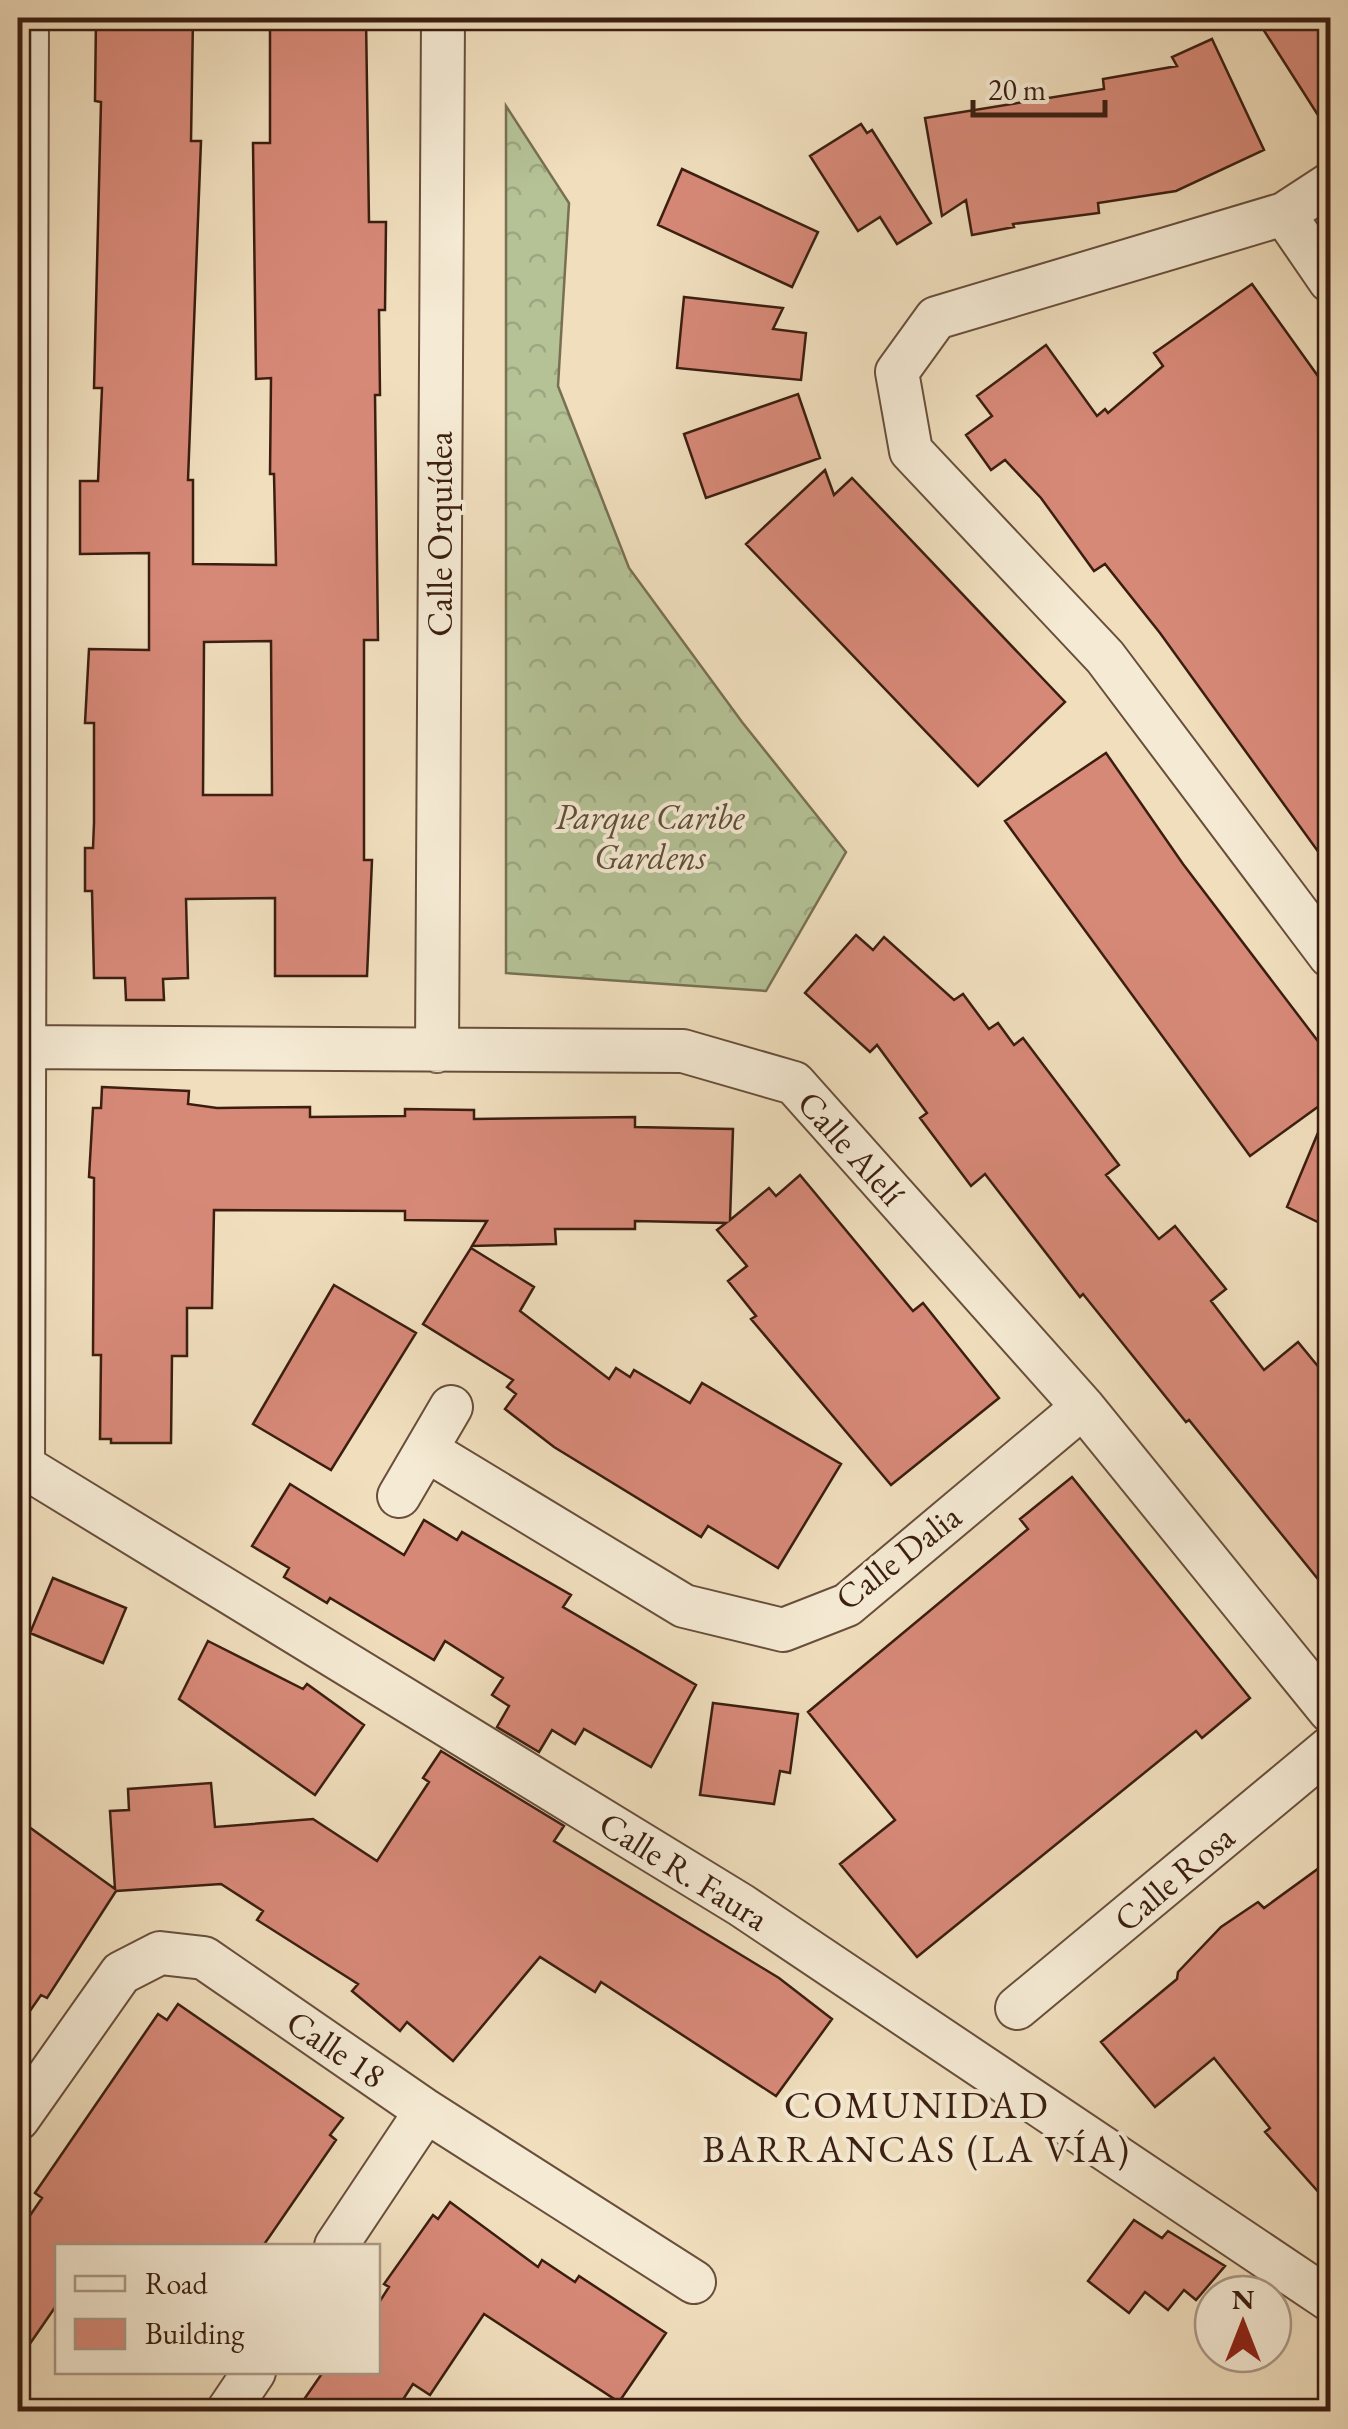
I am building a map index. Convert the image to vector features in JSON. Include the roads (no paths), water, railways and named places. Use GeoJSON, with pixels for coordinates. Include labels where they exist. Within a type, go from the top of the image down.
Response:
{"type":"FeatureCollection","features":[{"type":"Feature","properties":{"kind":"street"},"geometry":{"type":"LineString","coordinates":[[20,1471],[22,212],[27,18]]}},
{"type":"Feature","properties":{"kind":"street","name":"Calle Orquídea"},"geometry":{"type":"LineString","coordinates":[[438,1051],[443,18]]}},
{"type":"Feature","properties":{"kind":"street"},"geometry":{"type":"LineString","coordinates":[[1330,184],[1284,214],[936,318],[897,372],[912,451],[1105,657],[1330,956]]}},
{"type":"Feature","properties":{"kind":"street"},"geometry":{"type":"LineString","coordinates":[[1284,214],[1330,281]]}},
{"type":"Feature","properties":{"kind":"street","name":"Calle Alelí"},"geometry":{"type":"LineString","coordinates":[[21,1048],[683,1051],[794,1083],[1083,1408],[1330,1711]]}},
{"type":"Feature","properties":{"kind":"street"},"geometry":{"type":"LineString","coordinates":[[399,1496],[450,1408]]}},
{"type":"Feature","properties":{"kind":"street","name":"Calle Dalia"},"geometry":{"type":"LineString","coordinates":[[428,1451],[684,1606],[783,1630],[847,1605],[1083,1408]]}},
{"type":"Feature","properties":{"kind":"street","name":"Calle R. Faura"},"geometry":{"type":"LineString","coordinates":[[20,1471],[741,1905],[1330,2300]]}},
{"type":"Feature","properties":{"kind":"street","name":"Calle Rosa"},"geometry":{"type":"LineString","coordinates":[[1017,2008],[1330,1748]]}},
{"type":"Feature","properties":{"kind":"street","name":"Calle 18"},"geometry":{"type":"LineString","coordinates":[[18,2119],[121,1974],[160,1953],[204,1958],[426,2111],[694,2282]]}},
{"type":"Feature","properties":{"kind":"street"},"geometry":{"type":"LineString","coordinates":[[337,2244],[426,2111]]}},
{"type":"Feature","properties":{"kind":"street"},"geometry":{"type":"LineString","coordinates":[[227,2412],[253,2374]]}},
{"type":"Feature","properties":{"kind":"district","name":"COMUNIDAD BARRANCAS (LA VÍA)"},"geometry":{"type":"Point","coordinates":[917,2127]}},
{"type":"Feature","properties":{"kind":"park label","name":"Parque Caribe Gardens"},"geometry":{"type":"Point","coordinates":[650,837]}}]}
